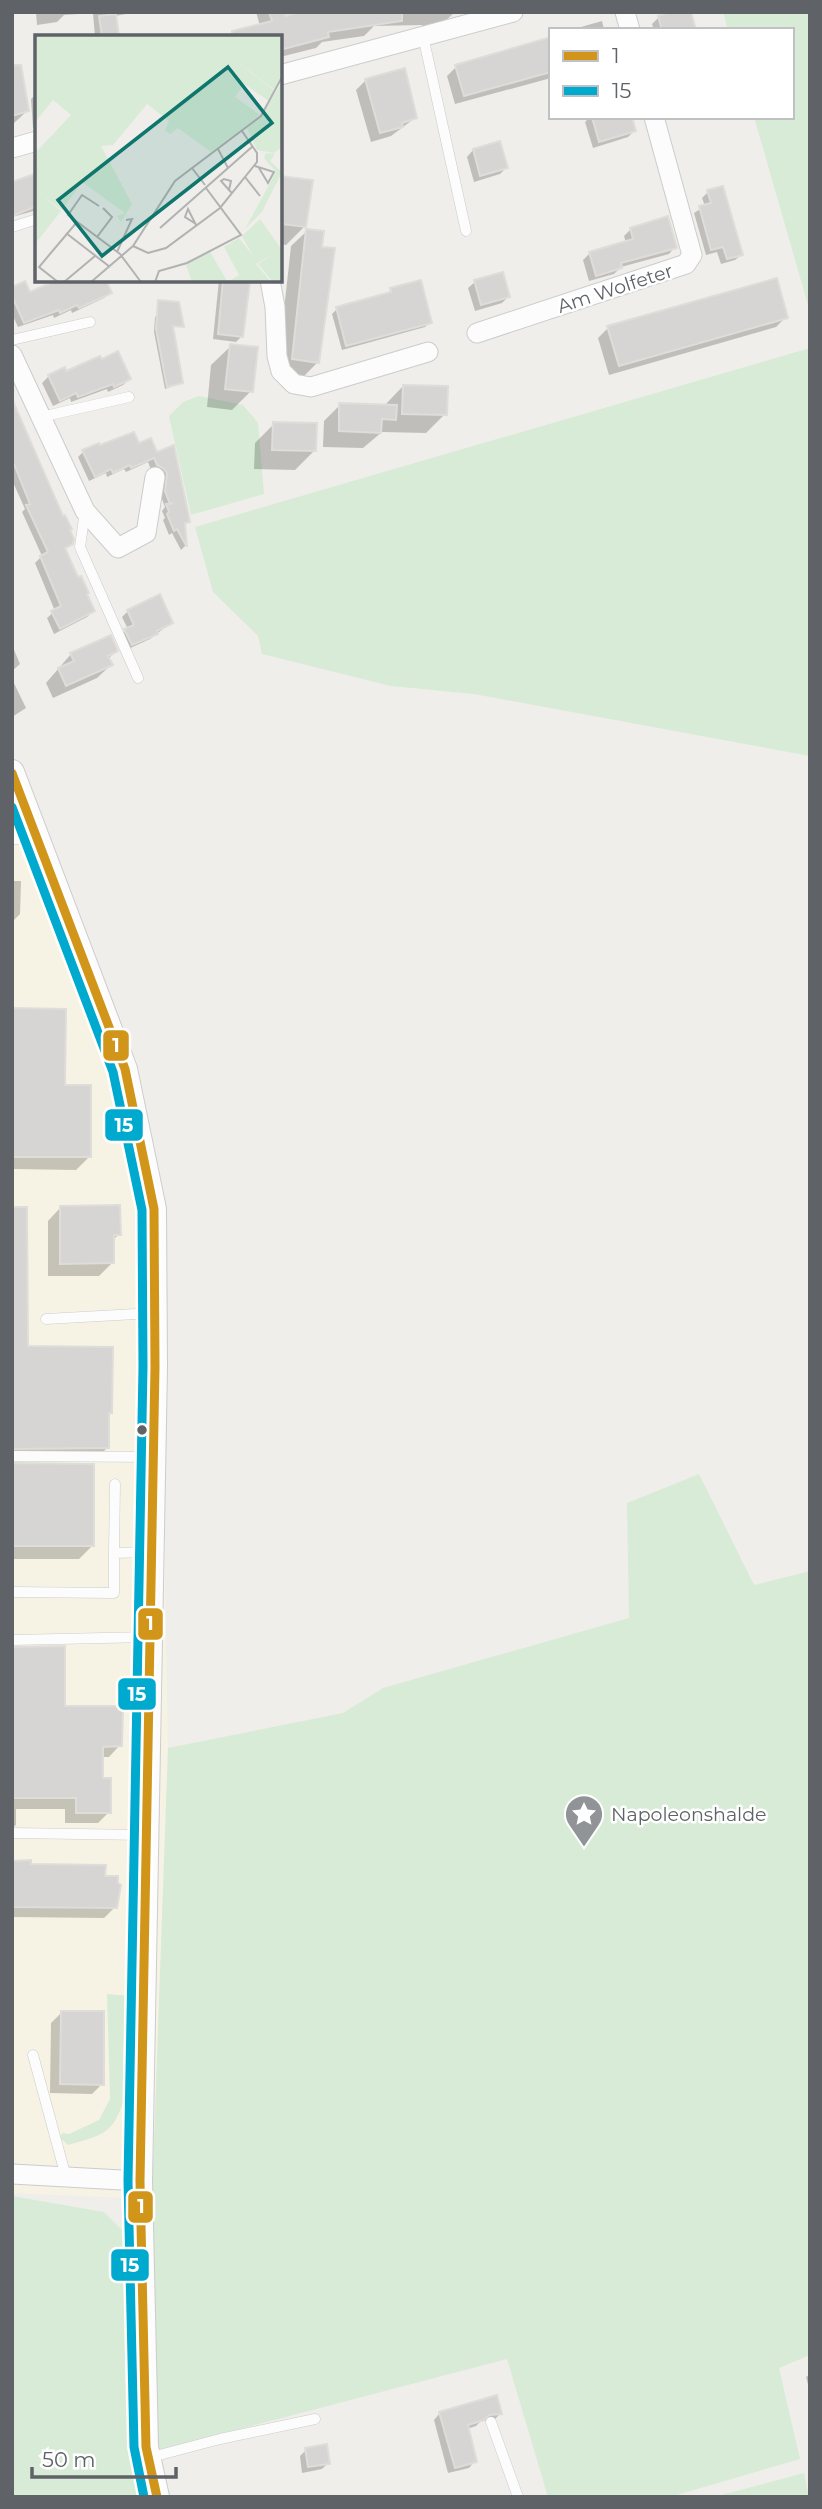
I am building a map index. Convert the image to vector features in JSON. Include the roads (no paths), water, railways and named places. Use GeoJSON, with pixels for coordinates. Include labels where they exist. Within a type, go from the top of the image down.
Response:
{"type":"FeatureCollection","features":[{"type":"Feature","properties":{"kind":"street"},"geometry":{"type":"LineString","coordinates":[[282,74],[424,36],[481,16],[513,12]]}},
{"type":"Feature","properties":{"kind":"street","name":"Am Wolfeter"},"geometry":{"type":"LineString","coordinates":[[477,333],[686,264],[692,255],[655,119]]}},
{"type":"Feature","properties":{"kind":"street"},"geometry":{"type":"LineString","coordinates":[[12,148],[35,142]]}},
{"type":"Feature","properties":{"kind":"street"},"geometry":{"type":"LineString","coordinates":[[270,282],[275,307],[276,356],[281,372],[293,384],[311,387],[428,352]]}},
{"type":"Feature","properties":{"kind":"street"},"geometry":{"type":"LineString","coordinates":[[12,355],[85,511],[118,548],[146,533],[155,477]]}},
{"type":"Feature","properties":{"kind":"street"},"geometry":{"type":"LineString","coordinates":[[12,772],[125,1069],[154,1209],[155,1313],[140,2180],[147,2458],[157,2497]]}},
{"type":"Feature","properties":{"kind":"street"},"geometry":{"type":"LineString","coordinates":[[12,2174],[140,2180]]}},
{"type":"Feature","properties":{"kind":"lane"},"geometry":{"type":"LineString","coordinates":[[424,36],[466,231]]}},
{"type":"Feature","properties":{"kind":"lane"},"geometry":{"type":"LineString","coordinates":[[12,227],[35,220]]}},
{"type":"Feature","properties":{"kind":"lane"},"geometry":{"type":"LineString","coordinates":[[12,340],[90,322]]}},
{"type":"Feature","properties":{"kind":"lane"},"geometry":{"type":"LineString","coordinates":[[41,417],[129,397]]}},
{"type":"Feature","properties":{"kind":"lane"},"geometry":{"type":"LineString","coordinates":[[85,511],[80,547],[138,678]]}},
{"type":"Feature","properties":{"kind":"lane"},"geometry":{"type":"LineString","coordinates":[[12,839],[38,839]]}},
{"type":"Feature","properties":{"kind":"lane"},"geometry":{"type":"LineString","coordinates":[[46,1319],[155,1313]]}},
{"type":"Feature","properties":{"kind":"lane"},"geometry":{"type":"LineString","coordinates":[[12,1456],[152,1457]]}},
{"type":"Feature","properties":{"kind":"lane"},"geometry":{"type":"LineString","coordinates":[[12,1592],[114,1593],[115,1484]]}},
{"type":"Feature","properties":{"kind":"lane"},"geometry":{"type":"LineString","coordinates":[[114,1553],[151,1552]]}},
{"type":"Feature","properties":{"kind":"lane"},"geometry":{"type":"LineString","coordinates":[[12,1640],[150,1637]]}},
{"type":"Feature","properties":{"kind":"lane"},"geometry":{"type":"LineString","coordinates":[[12,1833],[147,1835]]}},
{"type":"Feature","properties":{"kind":"lane"},"geometry":{"type":"LineString","coordinates":[[33,2055],[66,2177]]}},
{"type":"Feature","properties":{"kind":"lane"},"geometry":{"type":"LineString","coordinates":[[147,2458],[315,2419]]}},
{"type":"Feature","properties":{"kind":"lane"},"geometry":{"type":"LineString","coordinates":[[491,2422],[518,2497]]}},
{"type":"Feature","properties":{"kind":"place","name":"Napoleonshalde"},"geometry":{"type":"Point","coordinates":[584,1848]}}]}
